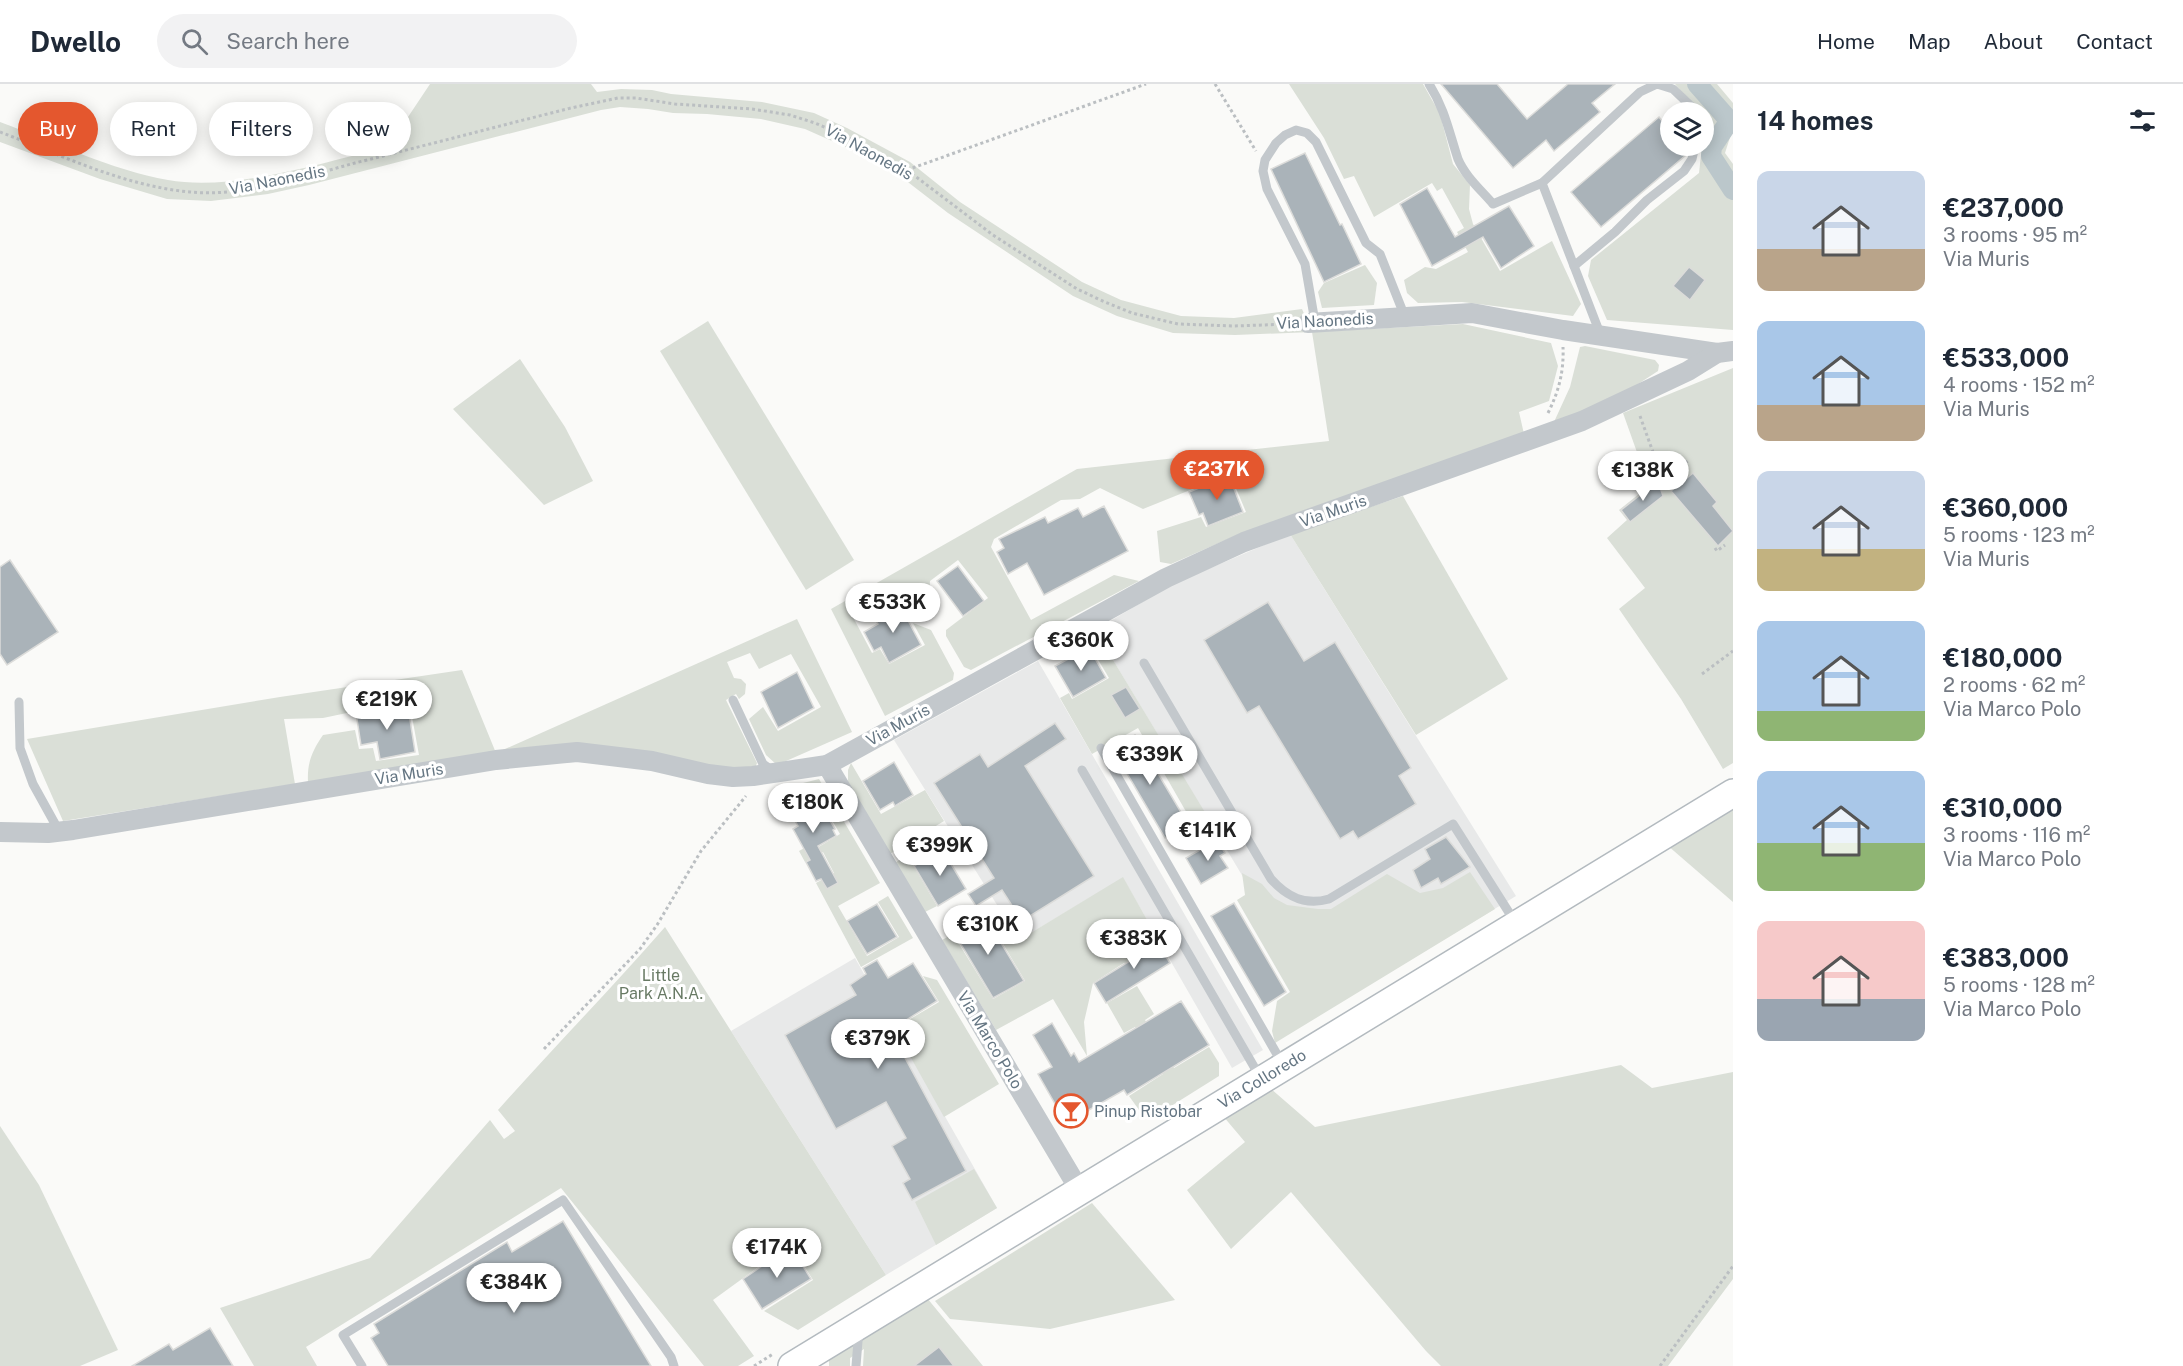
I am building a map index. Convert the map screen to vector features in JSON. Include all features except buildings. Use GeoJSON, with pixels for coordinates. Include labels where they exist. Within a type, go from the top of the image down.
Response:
{"type":"FeatureCollection","features":[{"type":"Feature","properties":{"kind":"main road","name":"Via Colloredo"},"geometry":{"type":"LineString","coordinates":[[803,1363],[859,1325],[1733,793]]}},
{"type":"Feature","properties":{"kind":"street","name":"Via Naonedis"},"geometry":{"type":"LineString","coordinates":[[1311,322],[1472,313],[1601,336],[1725,352]]}},
{"type":"Feature","properties":{"kind":"street","name":"Via Muris"},"geometry":{"type":"LineString","coordinates":[[0,832],[59,831],[496,760],[577,752],[652,761],[708,774],[733,777],[827,765],[1195,564],[1244,542],[1582,421],[1725,352]]}},
{"type":"Feature","properties":{"kind":"street","name":"Via Marco Polo"},"geometry":{"type":"LineString","coordinates":[[827,765],[1080,1191]]}},
{"type":"Feature","properties":{"kind":"lane"},"geometry":{"type":"LineString","coordinates":[[1429,84],[1443,108],[1459,160],[1466,174],[1493,204],[1542,183],[1642,88],[1656,84],[1673,88],[1687,102]]}},
{"type":"Feature","properties":{"kind":"lane"},"geometry":{"type":"LineString","coordinates":[[1311,322],[1305,264],[1267,189],[1263,171],[1264,164],[1276,143],[1285,135],[1296,130],[1307,133],[1316,142],[1366,243],[1380,254],[1405,316]]}},
{"type":"Feature","properties":{"kind":"lane"},"geometry":{"type":"LineString","coordinates":[[1574,266],[1615,232],[1647,200],[1684,171],[1693,156]]}},
{"type":"Feature","properties":{"kind":"lane"},"geometry":{"type":"LineString","coordinates":[[1542,183],[1601,336]]}},
{"type":"Feature","properties":{"kind":"lane"},"geometry":{"type":"LineString","coordinates":[[1144,663],[1270,879],[1285,893],[1309,902],[1329,899],[1453,824],[1517,924]]}},
{"type":"Feature","properties":{"kind":"lane"},"geometry":{"type":"LineString","coordinates":[[733,700],[763,764],[775,772]]}},
{"type":"Feature","properties":{"kind":"lane"},"geometry":{"type":"LineString","coordinates":[[20,702],[20,748],[33,784],[59,831]]}},
{"type":"Feature","properties":{"kind":"lane"},"geometry":{"type":"LineString","coordinates":[[1101,748],[1273,1073]]}},
{"type":"Feature","properties":{"kind":"lane"},"geometry":{"type":"LineString","coordinates":[[1082,770],[1273,1073]]}},
{"type":"Feature","properties":{"kind":"lane"},"geometry":{"type":"LineString","coordinates":[[362,1366],[344,1335],[563,1200],[671,1357],[674,1366]]}},
{"type":"Feature","properties":{"kind":"lane"},"geometry":{"type":"LineString","coordinates":[[856,1366],[859,1325]]}},
{"type":"Feature","properties":{"kind":"path"},"geometry":{"type":"LineString","coordinates":[[907,170],[1146,84]]}},
{"type":"Feature","properties":{"kind":"path"},"geometry":{"type":"LineString","coordinates":[[1215,84],[1264,164]]}},
{"type":"Feature","properties":{"kind":"path","name":"Via Naonedis"},"geometry":{"type":"LineString","coordinates":[[0,132],[141,183],[193,192],[284,182],[618,98],[752,109],[815,123],[843,135],[907,170],[993,235],[1054,275],[1077,289],[1132,313],[1178,324],[1205,327],[1311,322]]}},
{"type":"Feature","properties":{"kind":"path"},"geometry":{"type":"LineString","coordinates":[[1536,438],[1557,394],[1563,365],[1563,330]]}},
{"type":"Feature","properties":{"kind":"path"},"geometry":{"type":"LineString","coordinates":[[1640,416],[1663,480],[1689,460]]}},
{"type":"Feature","properties":{"kind":"path"},"geometry":{"type":"LineString","coordinates":[[1714,548],[1717,551],[1725,545]]}},
{"type":"Feature","properties":{"kind":"path"},"geometry":{"type":"LineString","coordinates":[[1702,674],[1733,651]]}},
{"type":"Feature","properties":{"kind":"path"},"geometry":{"type":"LineString","coordinates":[[544,1049],[640,949],[657,926],[701,851],[746,795]]}},
{"type":"Feature","properties":{"kind":"path"},"geometry":{"type":"LineString","coordinates":[[1660,1366],[1733,1266]]}},
{"type":"Feature","properties":{"kind":"shaded area"},"geometry":{"type":"Polygon","coordinates":[[[1290,534],[1516,896],[1324,1012],[1095,630],[1173,584],[1290,534]]]}},
{"type":"Feature","properties":{"kind":"shaded area"},"geometry":{"type":"Polygon","coordinates":[[[1038,661],[1263,1050],[1232,1068],[1123,878],[1019,940],[894,740],[1038,661]]]}},
{"type":"Feature","properties":{"kind":"shaded area"},"geometry":{"type":"Polygon","coordinates":[[[855,958],[997,1208],[886,1275],[731,1031],[855,958]]]}},
{"type":"Feature","properties":{"kind":"green space"},"geometry":{"type":"Polygon","coordinates":[[[430,84],[591,84],[597,92],[621,89],[652,90],[671,94],[762,102],[814,113],[910,162],[960,202],[1082,282],[1121,300],[1181,316],[1234,318],[1302,309],[1312,332],[1235,335],[1173,333],[1117,316],[1073,296],[948,213],[900,176],[870,158],[805,129],[761,119],[620,107],[309,185],[268,194],[211,201],[167,199],[100,179],[38,156],[86,156],[126,170],[168,180],[194,183],[249,179],[352,156],[411,156],[411,112],[430,84]]]}},
{"type":"Feature","properties":{"kind":"green space"},"geometry":{"type":"Polygon","coordinates":[[[1289,84],[1423,84],[1440,114],[1453,164],[1470,185],[1469,209],[1473,224],[1500,271],[1552,241],[1581,304],[1573,316],[1462,302],[1418,303],[1407,293],[1404,280],[1425,267],[1436,269],[1468,252],[1457,232],[1464,228],[1442,188],[1437,191],[1432,183],[1374,217],[1354,176],[1344,179],[1324,138],[1289,84]]]}},
{"type":"Feature","properties":{"kind":"green space"},"geometry":{"type":"Polygon","coordinates":[[[1675,84],[1717,84],[1733,103],[1733,128],[1725,153],[1733,164],[1733,330],[1607,320],[1588,276],[1591,260],[1699,173],[1701,156],[1714,156],[1714,102],[1690,102],[1675,84]]]}},
{"type":"Feature","properties":{"kind":"green space"},"geometry":{"type":"Polygon","coordinates":[[[0,122],[18,129],[18,149],[0,142],[0,122]]]}},
{"type":"Feature","properties":{"kind":"green space"},"geometry":{"type":"Polygon","coordinates":[[[1365,265],[1377,283],[1374,305],[1322,308],[1318,292],[1324,283],[1365,265]]]}},
{"type":"Feature","properties":{"kind":"green space"},"geometry":{"type":"Polygon","coordinates":[[[708,321],[854,560],[806,590],[660,351],[708,321]]]}},
{"type":"Feature","properties":{"kind":"green space"},"geometry":{"type":"Polygon","coordinates":[[[1463,324],[1551,343],[1558,366],[1549,401],[1519,412],[1524,434],[1244,532],[1171,564],[1160,562],[1157,531],[1201,517],[1206,527],[1246,512],[1230,474],[1143,509],[1100,488],[1080,499],[1061,500],[994,539],[991,547],[1031,620],[1114,575],[1139,581],[971,670],[964,667],[946,636],[946,630],[988,598],[958,560],[930,581],[928,611],[897,594],[854,619],[872,653],[880,649],[889,664],[925,645],[913,623],[931,630],[954,673],[953,680],[885,716],[831,609],[1077,469],[1329,441],[1312,332],[1463,324]]]}},
{"type":"Feature","properties":{"kind":"green space"},"geometry":{"type":"Polygon","coordinates":[[[1585,346],[1655,360],[1659,365],[1658,371],[1612,401],[1554,422],[1570,387],[1580,347],[1585,346]]]}},
{"type":"Feature","properties":{"kind":"green space"},"geometry":{"type":"Polygon","coordinates":[[[520,359],[565,427],[593,481],[544,505],[453,409],[520,359]]]}},
{"type":"Feature","properties":{"kind":"green space"},"geometry":{"type":"Polygon","coordinates":[[[1733,368],[1733,763],[1723,769],[1681,699],[1619,609],[1645,588],[1607,538],[1627,520],[1619,510],[1649,486],[1623,413],[1733,368]]]}},
{"type":"Feature","properties":{"kind":"green space"},"geometry":{"type":"Polygon","coordinates":[[[1403,496],[1508,679],[1416,735],[1290,534],[1403,496]]]}},
{"type":"Feature","properties":{"kind":"green space"},"geometry":{"type":"Polygon","coordinates":[[[797,619],[852,732],[777,765],[766,755],[749,719],[763,707],[778,731],[821,707],[791,654],[759,669],[750,653],[727,662],[734,678],[741,679],[746,684],[745,694],[739,699],[736,694],[726,700],[757,763],[754,771],[727,771],[600,748],[308,782],[311,757],[323,735],[355,730],[359,749],[373,748],[376,761],[419,755],[409,700],[323,718],[284,719],[295,784],[63,821],[27,739],[280,697],[462,670],[496,753],[797,619]]]}},
{"type":"Feature","properties":{"kind":"green space"},"geometry":{"type":"Polygon","coordinates":[[[1095,630],[1206,814],[1192,822],[1138,728],[1092,754],[1060,698],[1069,693],[1072,699],[1109,678],[1084,636],[1095,630]]]}},
{"type":"Feature","properties":{"kind":"green space"},"geometry":{"type":"Polygon","coordinates":[[[851,763],[881,814],[925,790],[944,821],[890,854],[848,783],[848,770],[851,763]]]}},
{"type":"Feature","properties":{"kind":"green space"},"geometry":{"type":"Polygon","coordinates":[[[819,779],[880,883],[838,906],[867,956],[899,937],[878,902],[888,896],[913,938],[861,967],[816,883],[834,873],[823,852],[805,862],[799,851],[808,846],[812,851],[840,834],[812,786],[792,797],[787,787],[819,779]]]}},
{"type":"Feature","properties":{"kind":"green space"},"geometry":{"type":"Polygon","coordinates":[[[1733,805],[1733,902],[1667,845],[1733,805]]]}},
{"type":"Feature","properties":{"kind":"green space"},"geometry":{"type":"Polygon","coordinates":[[[905,856],[914,858],[918,862],[913,865],[937,906],[925,912],[895,863],[905,856]]]}},
{"type":"Feature","properties":{"kind":"green space"},"geometry":{"type":"Polygon","coordinates":[[[1470,872],[1495,909],[1275,1043],[1272,1031],[1277,1001],[1290,992],[1237,900],[1245,895],[1242,873],[1262,884],[1274,898],[1287,905],[1331,909],[1387,874],[1420,893],[1443,888],[1470,872]]]}},
{"type":"Feature","properties":{"kind":"green space"},"geometry":{"type":"Polygon","coordinates":[[[1123,877],[1150,925],[1140,930],[1143,936],[1133,943],[1144,962],[1124,963],[1093,983],[1084,1022],[1087,1056],[1053,999],[996,1030],[942,940],[953,934],[993,999],[1025,981],[996,932],[1009,925],[1019,940],[1123,877]]]}},
{"type":"Feature","properties":{"kind":"green space","name":"Little Park A.N.A."},"geometry":{"type":"Polygon","coordinates":[[[665,927],[886,1275],[798,1330],[764,1311],[813,1280],[790,1244],[713,1300],[754,1356],[738,1366],[704,1366],[561,1188],[306,1347],[317,1366],[254,1366],[220,1308],[370,1258],[490,1120],[504,1139],[515,1131],[498,1110],[665,927]]]}},
{"type":"Feature","properties":{"kind":"green space"},"geometry":{"type":"Polygon","coordinates":[[[923,976],[937,980],[999,1084],[944,1117],[886,1013],[896,1008],[905,1022],[939,1002],[923,976]]]}},
{"type":"Feature","properties":{"kind":"green space"},"geometry":{"type":"Polygon","coordinates":[[[1137,986],[1154,1014],[1145,1020],[1174,1068],[1209,1047],[1219,1063],[1219,1076],[1152,1118],[1142,1114],[1129,1096],[1163,1074],[1135,1027],[1124,1033],[1107,1003],[1137,986]]]}},
{"type":"Feature","properties":{"kind":"green space"},"geometry":{"type":"Polygon","coordinates":[[[1621,1065],[1652,1088],[1733,1072],[1733,1279],[1668,1366],[1441,1366],[1291,1192],[1231,1249],[1187,1190],[1245,1142],[1223,1116],[1270,1088],[1315,1127],[1621,1065]]]}},
{"type":"Feature","properties":{"kind":"green space"},"geometry":{"type":"Polygon","coordinates":[[[0,1126],[39,1185],[118,1350],[80,1366],[0,1366],[0,1126]]]}},
{"type":"Feature","properties":{"kind":"green space"},"geometry":{"type":"Polygon","coordinates":[[[974,1169],[997,1208],[936,1245],[915,1202],[974,1169]]]}},
{"type":"Feature","properties":{"kind":"green space"},"geometry":{"type":"Polygon","coordinates":[[[1092,1203],[1175,1300],[1050,1329],[950,1319],[935,1301],[1092,1203]]]}},
{"type":"Feature","properties":{"kind":"green space"},"geometry":{"type":"Polygon","coordinates":[[[927,1298],[983,1366],[863,1366],[864,1349],[850,1358],[850,1366],[829,1366],[829,1357],[927,1298]]]}},
{"type":"Feature","properties":{"kind":"waterway"},"geometry":{"type":"LineString","coordinates":[[1697,84],[1727,118],[1728,123],[1712,147],[1711,156],[1733,190]]}},
{"type":"Feature","properties":{"kind":"place","name":"Pinup Ristobar"},"geometry":{"type":"Point","coordinates":[1071,1111]}}]}
